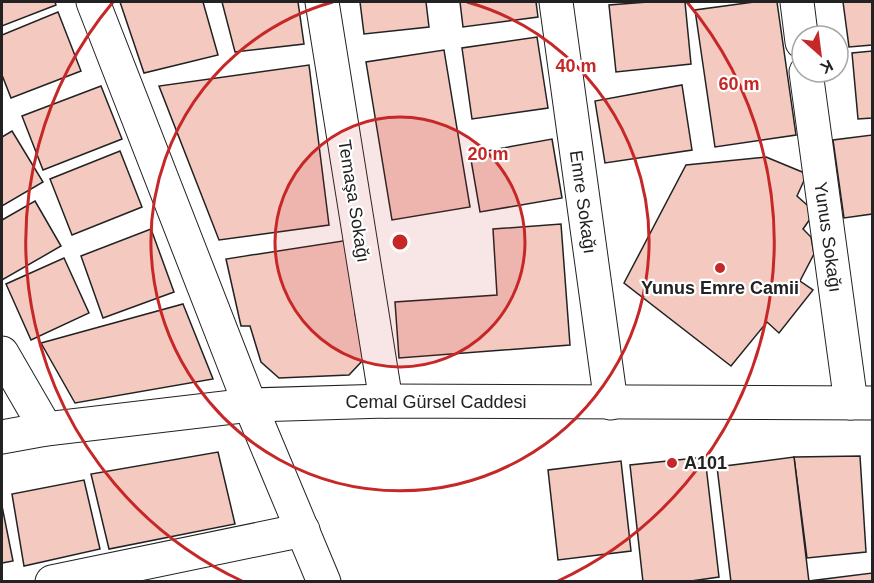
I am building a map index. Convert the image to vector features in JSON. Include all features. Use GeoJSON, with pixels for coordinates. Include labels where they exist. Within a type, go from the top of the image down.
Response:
{"type":"FeatureCollection","features":[{"type":"Feature","properties":{"kind":"street"},"geometry":{"type":"LineString","coordinates":[[93,2],[250,405],[324,582]]}},
{"type":"Feature","properties":{"kind":"street","name":"Temaşa Sokağı"},"geometry":{"type":"LineString","coordinates":[[322,2],[386,400]]}},
{"type":"Feature","properties":{"kind":"street","name":"Emre Sokağı"},"geometry":{"type":"LineString","coordinates":[[556,2],[611,403]]}},
{"type":"Feature","properties":{"kind":"street"},"geometry":{"type":"LineString","coordinates":[[797,2],[800,24]]}},
{"type":"Feature","properties":{"kind":"street","name":"Yunus Sokağı"},"geometry":{"type":"LineString","coordinates":[[808,84],[862,403]]}},
{"type":"Feature","properties":{"kind":"street"},"geometry":{"type":"LineString","coordinates":[[2,353],[46,429]]}},
{"type":"Feature","properties":{"kind":"street","name":"Cemal Gürsel Caddesi"},"geometry":{"type":"LineString","coordinates":[[2,437],[46,429],[250,405],[386,400],[862,403]]}},
{"type":"Feature","properties":{"kind":"street"},"geometry":{"type":"LineString","coordinates":[[52,582],[303,530]]}},
{"type":"Feature","properties":{"kind":"building"},"geometry":{"type":"Polygon","coordinates":[[[2,2],[55,2],[56,5],[2,26],[2,2]]]}},
{"type":"Feature","properties":{"kind":"building"},"geometry":{"type":"Polygon","coordinates":[[[120,2],[203,2],[218,55],[144,73],[120,2]]]}},
{"type":"Feature","properties":{"kind":"building"},"geometry":{"type":"Polygon","coordinates":[[[222,2],[298,2],[304,44],[235,52],[222,2]]]}},
{"type":"Feature","properties":{"kind":"building"},"geometry":{"type":"Polygon","coordinates":[[[360,2],[426,2],[429,27],[364,34],[360,2]]]}},
{"type":"Feature","properties":{"kind":"building"},"geometry":{"type":"Polygon","coordinates":[[[460,2],[536,2],[538,17],[463,27],[460,2]]]}},
{"type":"Feature","properties":{"kind":"building"},"geometry":{"type":"Polygon","coordinates":[[[685,2],[691,64],[616,72],[609,5],[685,2]]]}},
{"type":"Feature","properties":{"kind":"building"},"geometry":{"type":"Polygon","coordinates":[[[754,2],[777,2],[796,135],[715,147],[695,10],[754,2]]]}},
{"type":"Feature","properties":{"kind":"building"},"geometry":{"type":"Polygon","coordinates":[[[843,2],[872,2],[872,45],[850,47],[850,24],[846,24],[843,2]]]}},
{"type":"Feature","properties":{"kind":"building"},"geometry":{"type":"Polygon","coordinates":[[[58,12],[81,71],[11,98],[2,75],[2,35],[58,12]]]}},
{"type":"Feature","properties":{"kind":"building"},"geometry":{"type":"Polygon","coordinates":[[[537,37],[548,108],[472,119],[462,48],[537,37]]]}},
{"type":"Feature","properties":{"kind":"building"},"geometry":{"type":"Polygon","coordinates":[[[444,50],[470,207],[392,220],[366,62],[444,50]]]}},
{"type":"Feature","properties":{"kind":"building"},"geometry":{"type":"Polygon","coordinates":[[[872,51],[872,118],[858,119],[852,53],[872,51]]]}},
{"type":"Feature","properties":{"kind":"building"},"geometry":{"type":"Polygon","coordinates":[[[309,65],[329,225],[219,240],[159,86],[309,65]]]}},
{"type":"Feature","properties":{"kind":"building"},"geometry":{"type":"Polygon","coordinates":[[[682,85],[692,150],[605,163],[595,101],[682,85]]]}},
{"type":"Feature","properties":{"kind":"building"},"geometry":{"type":"Polygon","coordinates":[[[101,86],[122,139],[43,170],[22,116],[101,86]]]}},
{"type":"Feature","properties":{"kind":"building"},"geometry":{"type":"Polygon","coordinates":[[[12,131],[43,182],[2,206],[2,137],[12,131]]]}},
{"type":"Feature","properties":{"kind":"building"},"geometry":{"type":"Polygon","coordinates":[[[872,135],[872,214],[844,218],[833,140],[872,135]]]}},
{"type":"Feature","properties":{"kind":"building"},"geometry":{"type":"Polygon","coordinates":[[[552,139],[562,198],[480,212],[470,154],[552,139]]]}},
{"type":"Feature","properties":{"kind":"building"},"geometry":{"type":"Polygon","coordinates":[[[120,151],[142,207],[72,235],[50,179],[120,151]]]}},
{"type":"Feature","properties":{"kind":"building","name":"Yunus Emre Camii"},"geometry":{"type":"Polygon","coordinates":[[[766,157],[807,174],[797,196],[815,212],[803,229],[811,237],[814,254],[800,281],[813,290],[779,333],[767,322],[731,366],[624,283],[686,165],[766,157]]]}},
{"type":"Feature","properties":{"kind":"building"},"geometry":{"type":"Polygon","coordinates":[[[35,201],[61,246],[2,280],[2,220],[35,201]]]}},
{"type":"Feature","properties":{"kind":"building"},"geometry":{"type":"Polygon","coordinates":[[[561,224],[570,345],[399,358],[395,302],[497,295],[493,229],[561,224]]]}},
{"type":"Feature","properties":{"kind":"building"},"geometry":{"type":"Polygon","coordinates":[[[151,229],[174,292],[103,318],[81,256],[151,229]]]}},
{"type":"Feature","properties":{"kind":"building"},"geometry":{"type":"Polygon","coordinates":[[[349,240],[365,316],[355,314],[364,359],[349,375],[279,378],[261,362],[250,326],[241,326],[226,259],[349,240]]]}},
{"type":"Feature","properties":{"kind":"building"},"geometry":{"type":"Polygon","coordinates":[[[64,258],[89,313],[31,340],[6,284],[64,258]]]}},
{"type":"Feature","properties":{"kind":"building"},"geometry":{"type":"Polygon","coordinates":[[[183,304],[213,379],[75,403],[41,343],[183,304]]]}},
{"type":"Feature","properties":{"kind":"building"},"geometry":{"type":"Polygon","coordinates":[[[218,452],[235,524],[109,549],[91,474],[218,452]]]}},
{"type":"Feature","properties":{"kind":"building"},"geometry":{"type":"Polygon","coordinates":[[[860,456],[866,552],[807,558],[794,457],[860,456]]]}},
{"type":"Feature","properties":{"kind":"building"},"geometry":{"type":"Polygon","coordinates":[[[705,457],[719,577],[684,582],[643,582],[630,465],[705,457]]]}},
{"type":"Feature","properties":{"kind":"building"},"geometry":{"type":"Polygon","coordinates":[[[794,457],[809,582],[731,582],[717,467],[794,457]]]}},
{"type":"Feature","properties":{"kind":"building"},"geometry":{"type":"Polygon","coordinates":[[[621,461],[631,551],[558,560],[548,470],[621,461]]]}},
{"type":"Feature","properties":{"kind":"building"},"geometry":{"type":"Polygon","coordinates":[[[84,480],[100,549],[24,566],[12,494],[84,480]]]}},
{"type":"Feature","properties":{"kind":"building"},"geometry":{"type":"Polygon","coordinates":[[[2,506],[13,561],[2,563],[2,506]]]}},
{"type":"Feature","properties":{"kind":"building"},"geometry":{"type":"Polygon","coordinates":[[[872,573],[872,582],[809,582],[809,581],[872,573]]]}},
{"type":"Feature","properties":{"kind":"place","name":"Yunus Emre Camii"},"geometry":{"type":"Point","coordinates":[720,268]}},
{"type":"Feature","properties":{"kind":"place","name":"A101"},"geometry":{"type":"Point","coordinates":[672,463]}}]}
